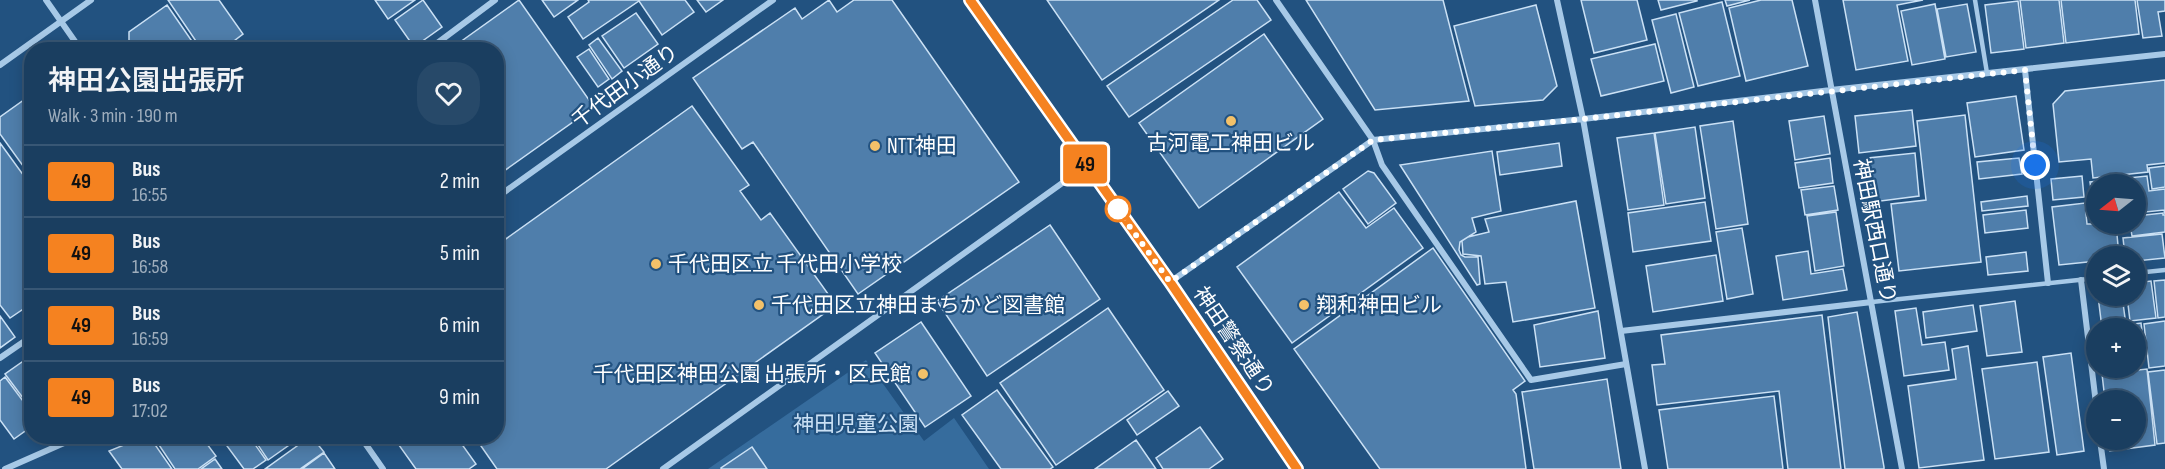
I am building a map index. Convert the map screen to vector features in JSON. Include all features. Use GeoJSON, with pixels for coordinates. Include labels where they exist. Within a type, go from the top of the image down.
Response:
{"type":"FeatureCollection","features":[{"type":"Feature","properties":{"kind":"street"},"geometry":{"type":"LineString","coordinates":[[46,0],[75,42]]}},
{"type":"Feature","properties":{"kind":"street"},"geometry":{"type":"LineString","coordinates":[[32,42],[91,0]]}},
{"type":"Feature","properties":{"kind":"street"},"geometry":{"type":"LineString","coordinates":[[439,42],[495,0]]}},
{"type":"Feature","properties":{"kind":"street","name":"千代田小通り"},"geometry":{"type":"LineString","coordinates":[[504,192],[773,0]]}},
{"type":"Feature","properties":{"kind":"street","name":"神田警察通り"},"geometry":{"type":"LineString","coordinates":[[970,0],[1170,282],[1297,469]]}},
{"type":"Feature","properties":{"kind":"street"},"geometry":{"type":"LineString","coordinates":[[1276,0],[1373,140],[1382,165],[1531,380],[1626,364]]}},
{"type":"Feature","properties":{"kind":"street"},"geometry":{"type":"LineString","coordinates":[[1557,0],[1583,119],[1645,469]]}},
{"type":"Feature","properties":{"kind":"street","name":"神田駅西口通り"},"geometry":{"type":"LineString","coordinates":[[1815,0],[1902,469]]}},
{"type":"Feature","properties":{"kind":"street"},"geometry":{"type":"LineString","coordinates":[[0,65],[24,48]]}},
{"type":"Feature","properties":{"kind":"street"},"geometry":{"type":"LineString","coordinates":[[1170,282],[1373,140],[2165,54]]}},
{"type":"Feature","properties":{"kind":"street"},"geometry":{"type":"LineString","coordinates":[[2025,70],[2048,283]]}},
{"type":"Feature","properties":{"kind":"street"},"geometry":{"type":"LineString","coordinates":[[663,469],[1086,166]]}},
{"type":"Feature","properties":{"kind":"street"},"geometry":{"type":"LineString","coordinates":[[2081,279],[2094,390]]}},
{"type":"Feature","properties":{"kind":"street"},"geometry":{"type":"LineString","coordinates":[[1621,331],[1872,302]]}},
{"type":"Feature","properties":{"kind":"street"},"geometry":{"type":"LineString","coordinates":[[0,358],[24,342]]}},
{"type":"Feature","properties":{"kind":"street"},"geometry":{"type":"LineString","coordinates":[[5,469],[62,444]]}},
{"type":"Feature","properties":{"kind":"street"},"geometry":{"type":"LineString","coordinates":[[366,444],[383,469]]}},
{"type":"Feature","properties":{"kind":"street"},"geometry":{"type":"LineString","coordinates":[[2101,450],[2104,469]]}},
{"type":"Feature","properties":{"kind":"lane"},"geometry":{"type":"LineString","coordinates":[[1975,0],[1988,73]]}},
{"type":"Feature","properties":{"kind":"lane"},"geometry":{"type":"LineString","coordinates":[[2146,272],[2165,270]]}},
{"type":"Feature","properties":{"kind":"lane"},"geometry":{"type":"LineString","coordinates":[[1872,302],[2086,279]]}},
{"type":"Feature","properties":{"kind":"green space","name":"神田児童公園"},"geometry":{"type":"Polygon","coordinates":[[[866,360],[924,441],[954,418],[989,469],[708,469],[866,360]]]}},
{"type":"Feature","properties":{"kind":"building"},"geometry":{"type":"Polygon","coordinates":[[[168,0],[219,0],[243,34],[232,42],[197,42],[168,0]]]}},
{"type":"Feature","properties":{"kind":"building"},"geometry":{"type":"Polygon","coordinates":[[[375,0],[415,0],[388,19],[375,0]]]}},
{"type":"Feature","properties":{"kind":"building"},"geometry":{"type":"Polygon","coordinates":[[[423,0],[442,27],[421,42],[410,42],[395,20],[423,0]]]}},
{"type":"Feature","properties":{"kind":"building"},"geometry":{"type":"Polygon","coordinates":[[[519,0],[594,107],[504,171],[504,42],[460,42],[519,0]]]}},
{"type":"Feature","properties":{"kind":"building"},"geometry":{"type":"Polygon","coordinates":[[[542,0],[578,0],[554,17],[542,0]]]}},
{"type":"Feature","properties":{"kind":"building"},"geometry":{"type":"Polygon","coordinates":[[[588,0],[685,0],[694,12],[662,35],[639,1],[583,39],[568,17],[589,2],[588,0]]]}},
{"type":"Feature","properties":{"kind":"building"},"geometry":{"type":"Polygon","coordinates":[[[697,0],[723,0],[706,12],[697,0]]]}},
{"type":"Feature","properties":{"kind":"building","name":"NTT神田"},"geometry":{"type":"Polygon","coordinates":[[[829,0],[837,12],[854,0],[892,0],[1019,182],[858,294],[753,142],[742,149],[693,78],[795,8],[802,19],[829,0]]]}},
{"type":"Feature","properties":{"kind":"building"},"geometry":{"type":"Polygon","coordinates":[[[1047,0],[1219,0],[1102,80],[1047,0]]]}},
{"type":"Feature","properties":{"kind":"building"},"geometry":{"type":"Polygon","coordinates":[[[1233,0],[1257,0],[1271,20],[1129,117],[1107,86],[1233,0]]]}},
{"type":"Feature","properties":{"kind":"building"},"geometry":{"type":"Polygon","coordinates":[[[1306,0],[1443,0],[1469,101],[1375,110],[1306,0]]]}},
{"type":"Feature","properties":{"kind":"building"},"geometry":{"type":"Polygon","coordinates":[[[1581,0],[1637,0],[1647,40],[1594,53],[1581,0]]]}},
{"type":"Feature","properties":{"kind":"building"},"geometry":{"type":"Polygon","coordinates":[[[1658,0],[1697,0],[1697,1],[1661,10],[1658,0]]]}},
{"type":"Feature","properties":{"kind":"building"},"geometry":{"type":"Polygon","coordinates":[[[1725,0],[1750,0],[1727,6],[1725,0]]]}},
{"type":"Feature","properties":{"kind":"building"},"geometry":{"type":"Polygon","coordinates":[[[1761,0],[1792,0],[1808,66],[1746,81],[1729,8],[1761,0]]]}},
{"type":"Feature","properties":{"kind":"building"},"geometry":{"type":"Polygon","coordinates":[[[1843,0],[1923,0],[1897,5],[1908,61],[1856,70],[1843,0]]]}},
{"type":"Feature","properties":{"kind":"building"},"geometry":{"type":"Polygon","coordinates":[[[2020,0],[2059,0],[2064,43],[2026,48],[2020,0]]]}},
{"type":"Feature","properties":{"kind":"building"},"geometry":{"type":"Polygon","coordinates":[[[2061,0],[2135,0],[2139,34],[2066,43],[2061,0]]]}},
{"type":"Feature","properties":{"kind":"building"},"geometry":{"type":"Polygon","coordinates":[[[2137,0],[2165,0],[2165,11],[2158,12],[2162,36],[2143,38],[2137,0]]]}},
{"type":"Feature","properties":{"kind":"building"},"geometry":{"type":"Polygon","coordinates":[[[2018,1],[2024,49],[1991,53],[1985,5],[2018,1]]]}},
{"type":"Feature","properties":{"kind":"building"},"geometry":{"type":"Polygon","coordinates":[[[1722,2],[1740,76],[1698,86],[1679,13],[1722,2]]]}},
{"type":"Feature","properties":{"kind":"building"},"geometry":{"type":"Polygon","coordinates":[[[1935,4],[1945,59],[1912,65],[1901,11],[1935,4]]]}},
{"type":"Feature","properties":{"kind":"building"},"geometry":{"type":"Polygon","coordinates":[[[1967,4],[1976,52],[1946,57],[1937,9],[1967,4]]]}},
{"type":"Feature","properties":{"kind":"building"},"geometry":{"type":"Polygon","coordinates":[[[167,5],[192,42],[129,42],[129,32],[167,5]]]}},
{"type":"Feature","properties":{"kind":"building"},"geometry":{"type":"Polygon","coordinates":[[[1536,5],[1557,86],[1543,100],[1475,106],[1454,26],[1536,5]]]}},
{"type":"Feature","properties":{"kind":"building"},"geometry":{"type":"Polygon","coordinates":[[[636,13],[658,44],[624,68],[602,36],[636,13]]]}},
{"type":"Feature","properties":{"kind":"building"},"geometry":{"type":"Polygon","coordinates":[[[1676,14],[1694,87],[1671,93],[1652,20],[1676,14]]]}},
{"type":"Feature","properties":{"kind":"building","name":"古河電工神田ビル"},"geometry":{"type":"Polygon","coordinates":[[[1264,34],[1323,119],[1199,208],[1139,123],[1264,34]]]}},
{"type":"Feature","properties":{"kind":"building"},"geometry":{"type":"Polygon","coordinates":[[[598,38],[622,71],[612,79],[589,45],[598,38]]]}},
{"type":"Feature","properties":{"kind":"building"},"geometry":{"type":"Polygon","coordinates":[[[1655,44],[1664,81],[1601,96],[1591,59],[1655,44]]]}},
{"type":"Feature","properties":{"kind":"building"},"geometry":{"type":"Polygon","coordinates":[[[589,49],[609,79],[598,87],[577,57],[589,49]]]}},
{"type":"Feature","properties":{"kind":"building"},"geometry":{"type":"Polygon","coordinates":[[[2165,80],[2165,163],[2147,165],[2148,172],[2093,174],[2091,159],[2059,162],[2053,104],[2065,91],[2165,80]]]}},
{"type":"Feature","properties":{"kind":"building"},"geometry":{"type":"Polygon","coordinates":[[[2016,96],[2024,150],[1975,157],[1967,103],[2016,96]]]}},
{"type":"Feature","properties":{"kind":"building"},"geometry":{"type":"Polygon","coordinates":[[[24,100],[24,167],[0,134],[0,117],[24,100]]]}},
{"type":"Feature","properties":{"kind":"building","name":"千代田区立 千代田小学校"},"geometry":{"type":"Polygon","coordinates":[[[692,106],[749,185],[740,191],[761,220],[770,213],[836,305],[606,469],[497,469],[480,444],[504,444],[504,240],[692,106]]]}},
{"type":"Feature","properties":{"kind":"building"},"geometry":{"type":"Polygon","coordinates":[[[1912,110],[1916,146],[1859,153],[1855,116],[1912,110]]]}},
{"type":"Feature","properties":{"kind":"building"},"geometry":{"type":"Polygon","coordinates":[[[1965,115],[1981,262],[1899,271],[1891,204],[1926,200],[1917,121],[1965,115]]]}},
{"type":"Feature","properties":{"kind":"building"},"geometry":{"type":"Polygon","coordinates":[[[1824,116],[1830,154],[1795,160],[1789,121],[1824,116]]]}},
{"type":"Feature","properties":{"kind":"building"},"geometry":{"type":"Polygon","coordinates":[[[1733,121],[1748,224],[1716,229],[1700,126],[1733,121]]]}},
{"type":"Feature","properties":{"kind":"building"},"geometry":{"type":"Polygon","coordinates":[[[1695,127],[1705,198],[1666,204],[1655,133],[1695,127]]]}},
{"type":"Feature","properties":{"kind":"building"},"geometry":{"type":"Polygon","coordinates":[[[1654,133],[1664,205],[1628,210],[1617,138],[1654,133]]]}},
{"type":"Feature","properties":{"kind":"building"},"geometry":{"type":"Polygon","coordinates":[[[0,143],[24,176],[24,308],[10,318],[0,305],[0,143]]]}},
{"type":"Feature","properties":{"kind":"building"},"geometry":{"type":"Polygon","coordinates":[[[1559,143],[1562,166],[1500,175],[1497,152],[1559,143]]]}},
{"type":"Feature","properties":{"kind":"building"},"geometry":{"type":"Polygon","coordinates":[[[1492,151],[1501,211],[1472,218],[1476,232],[1460,242],[1459,250],[1465,257],[1478,257],[1480,284],[1477,285],[1400,165],[1492,151]]]}},
{"type":"Feature","properties":{"kind":"building"},"geometry":{"type":"Polygon","coordinates":[[[1915,153],[1919,196],[1873,202],[1868,158],[1915,153]]]}},
{"type":"Feature","properties":{"kind":"building"},"geometry":{"type":"Polygon","coordinates":[[[1830,158],[1833,183],[1799,188],[1795,163],[1830,158]]]}},
{"type":"Feature","properties":{"kind":"building"},"geometry":{"type":"Polygon","coordinates":[[[2019,158],[2022,174],[1979,179],[1977,162],[2019,158]]]}},
{"type":"Feature","properties":{"kind":"building"},"geometry":{"type":"Polygon","coordinates":[[[2165,166],[2165,187],[2152,189],[2149,168],[2165,166]]]}},
{"type":"Feature","properties":{"kind":"building"},"geometry":{"type":"Polygon","coordinates":[[[1368,171],[1374,173],[1396,203],[1368,224],[1343,189],[1368,171]]]}},
{"type":"Feature","properties":{"kind":"building"},"geometry":{"type":"Polygon","coordinates":[[[2082,176],[2084,197],[2053,200],[2051,179],[2082,176]]]}},
{"type":"Feature","properties":{"kind":"building"},"geometry":{"type":"Polygon","coordinates":[[[2146,176],[2149,191],[2165,189],[2165,214],[2164,210],[2146,212],[2146,176]]]}},
{"type":"Feature","properties":{"kind":"building"},"geometry":{"type":"Polygon","coordinates":[[[1834,186],[1838,210],[1805,215],[1801,190],[1834,186]]]}},
{"type":"Feature","properties":{"kind":"building","name":"翔和神田ビル"},"geometry":{"type":"Polygon","coordinates":[[[1339,192],[1366,228],[1394,208],[1423,248],[1292,343],[1237,267],[1339,192]]]}},
{"type":"Feature","properties":{"kind":"building"},"geometry":{"type":"Polygon","coordinates":[[[2027,196],[2028,206],[1982,211],[1981,202],[2027,196]]]}},
{"type":"Feature","properties":{"kind":"building"},"geometry":{"type":"Polygon","coordinates":[[[1576,201],[1595,308],[1513,322],[1506,282],[1485,284],[1481,256],[1463,254],[1462,241],[1468,237],[1489,232],[1485,219],[1576,201]]]}},
{"type":"Feature","properties":{"kind":"building"},"geometry":{"type":"Polygon","coordinates":[[[1705,202],[1711,241],[1633,252],[1628,213],[1705,202]]]}},
{"type":"Feature","properties":{"kind":"building"},"geometry":{"type":"Polygon","coordinates":[[[2085,203],[2086,234],[2117,234],[2118,246],[2086,246],[2086,262],[2059,265],[2052,207],[2085,203]]]}},
{"type":"Feature","properties":{"kind":"building"},"geometry":{"type":"Polygon","coordinates":[[[2026,210],[2028,228],[1985,233],[1983,215],[2026,210]]]}},
{"type":"Feature","properties":{"kind":"building"},"geometry":{"type":"Polygon","coordinates":[[[1836,212],[1844,266],[1815,271],[1807,216],[1836,212]]]}},
{"type":"Feature","properties":{"kind":"building"},"geometry":{"type":"Polygon","coordinates":[[[2163,213],[2165,232],[2132,236],[2132,234],[2146,234],[2146,215],[2163,213]]]}},
{"type":"Feature","properties":{"kind":"building"},"geometry":{"type":"Polygon","coordinates":[[[1050,225],[1100,299],[987,376],[937,301],[1050,225]]]}},
{"type":"Feature","properties":{"kind":"building"},"geometry":{"type":"Polygon","coordinates":[[[1742,228],[1753,294],[1727,299],[1716,232],[1742,228]]]}},
{"type":"Feature","properties":{"kind":"building"},"geometry":{"type":"Polygon","coordinates":[[[2162,234],[2165,258],[2146,260],[2146,246],[2124,246],[2123,238],[2162,234]]]}},
{"type":"Feature","properties":{"kind":"building"},"geometry":{"type":"Polygon","coordinates":[[[1433,248],[1525,381],[1513,390],[1516,394],[1526,469],[1380,469],[1294,349],[1433,248]]]}},
{"type":"Feature","properties":{"kind":"building"},"geometry":{"type":"Polygon","coordinates":[[[1808,251],[1811,274],[1843,269],[1847,290],[1783,300],[1776,256],[1808,251]]]}},
{"type":"Feature","properties":{"kind":"building"},"geometry":{"type":"Polygon","coordinates":[[[2026,252],[2028,271],[1988,275],[1986,257],[2026,252]]]}},
{"type":"Feature","properties":{"kind":"building"},"geometry":{"type":"Polygon","coordinates":[[[1716,255],[1723,301],[1653,312],[1646,266],[1716,255]]]}},
{"type":"Feature","properties":{"kind":"building"},"geometry":{"type":"Polygon","coordinates":[[[2165,280],[2165,317],[2158,318],[2154,281],[2165,280]]]}},
{"type":"Feature","properties":{"kind":"building"},"geometry":{"type":"Polygon","coordinates":[[[2151,281],[2156,318],[2130,318],[2128,306],[2146,306],[2146,282],[2151,281]]]}},
{"type":"Feature","properties":{"kind":"building"},"geometry":{"type":"Polygon","coordinates":[[[2015,301],[2022,352],[1987,356],[1980,306],[2015,301]]]}},
{"type":"Feature","properties":{"kind":"building"},"geometry":{"type":"Polygon","coordinates":[[[1973,305],[1977,331],[1926,338],[1923,312],[1973,305]]]}},
{"type":"Feature","properties":{"kind":"building"},"geometry":{"type":"Polygon","coordinates":[[[2099,306],[2123,306],[2125,318],[2101,318],[2099,306]]]}},
{"type":"Feature","properties":{"kind":"building"},"geometry":{"type":"Polygon","coordinates":[[[1108,308],[1164,390],[1056,465],[1000,383],[1108,308]]]}},
{"type":"Feature","properties":{"kind":"building"},"geometry":{"type":"Polygon","coordinates":[[[1916,308],[1922,345],[1945,342],[1949,370],[1904,376],[1895,311],[1916,308]]]}},
{"type":"Feature","properties":{"kind":"building"},"geometry":{"type":"Polygon","coordinates":[[[1598,311],[1605,358],[1540,367],[1534,325],[1598,311]]]}},
{"type":"Feature","properties":{"kind":"building"},"geometry":{"type":"Polygon","coordinates":[[[1857,312],[1884,469],[1845,469],[1828,317],[1857,312]]]}},
{"type":"Feature","properties":{"kind":"building"},"geometry":{"type":"Polygon","coordinates":[[[1822,315],[1841,469],[1788,469],[1779,391],[1657,405],[1652,365],[1665,364],[1661,335],[1822,315]]]}},
{"type":"Feature","properties":{"kind":"building"},"geometry":{"type":"Polygon","coordinates":[[[0,316],[15,337],[0,348],[0,316]]]}},
{"type":"Feature","properties":{"kind":"building"},"geometry":{"type":"Polygon","coordinates":[[[2165,321],[2165,366],[2149,368],[2146,324],[2165,321]]]}},
{"type":"Feature","properties":{"kind":"building","name":"千代田区神田公園 出張所・区民館"},"geometry":{"type":"Polygon","coordinates":[[[921,322],[971,396],[925,427],[875,353],[921,322]]]}},
{"type":"Feature","properties":{"kind":"building"},"geometry":{"type":"Polygon","coordinates":[[[1968,346],[1984,460],[1919,468],[1908,386],[1956,379],[1952,349],[1968,346]]]}},
{"type":"Feature","properties":{"kind":"building"},"geometry":{"type":"Polygon","coordinates":[[[2071,353],[2084,451],[2057,455],[2043,357],[2071,353]]]}},
{"type":"Feature","properties":{"kind":"building"},"geometry":{"type":"Polygon","coordinates":[[[22,362],[24,364],[24,399],[5,374],[22,362]]]}},
{"type":"Feature","properties":{"kind":"building"},"geometry":{"type":"Polygon","coordinates":[[[2037,362],[2049,452],[1995,459],[1982,369],[2037,362]]]}},
{"type":"Feature","properties":{"kind":"building"},"geometry":{"type":"Polygon","coordinates":[[[2146,369],[2155,445],[2146,446],[2146,390],[2104,390],[2102,378],[2146,378],[2146,369]]]}},
{"type":"Feature","properties":{"kind":"building"},"geometry":{"type":"Polygon","coordinates":[[[2165,370],[2165,443],[2157,444],[2148,372],[2165,370]]]}},
{"type":"Feature","properties":{"kind":"building"},"geometry":{"type":"Polygon","coordinates":[[[5,377],[24,402],[24,432],[14,439],[0,420],[0,381],[5,377]]]}},
{"type":"Feature","properties":{"kind":"building"},"geometry":{"type":"Polygon","coordinates":[[[1607,379],[1621,469],[1534,469],[1522,392],[1607,379]]]}},
{"type":"Feature","properties":{"kind":"building"},"geometry":{"type":"Polygon","coordinates":[[[997,390],[1053,467],[1050,469],[1001,469],[962,415],[997,390]]]}},
{"type":"Feature","properties":{"kind":"building"},"geometry":{"type":"Polygon","coordinates":[[[1168,391],[1179,406],[1137,435],[1127,420],[1168,391]]]}},
{"type":"Feature","properties":{"kind":"building"},"geometry":{"type":"Polygon","coordinates":[[[1774,396],[1783,469],[1668,469],[1659,410],[1774,396]]]}},
{"type":"Feature","properties":{"kind":"building"},"geometry":{"type":"Polygon","coordinates":[[[1200,427],[1223,459],[1209,469],[1163,469],[1156,458],[1200,427]]]}},
{"type":"Feature","properties":{"kind":"building"},"geometry":{"type":"Polygon","coordinates":[[[1136,440],[1156,469],[1095,469],[1136,440]]]}},
{"type":"Feature","properties":{"kind":"building"},"geometry":{"type":"Polygon","coordinates":[[[126,444],[155,444],[172,469],[122,469],[109,451],[126,444]]]}},
{"type":"Feature","properties":{"kind":"building"},"geometry":{"type":"Polygon","coordinates":[[[158,444],[207,444],[216,456],[198,469],[175,469],[158,444]]]}},
{"type":"Feature","properties":{"kind":"building"},"geometry":{"type":"Polygon","coordinates":[[[255,444],[266,460],[253,469],[244,469],[227,446],[255,444]]]}},
{"type":"Feature","properties":{"kind":"building"},"geometry":{"type":"Polygon","coordinates":[[[257,444],[291,444],[268,460],[257,444]]]}},
{"type":"Feature","properties":{"kind":"building"},"geometry":{"type":"Polygon","coordinates":[[[300,444],[318,444],[324,452],[300,469],[265,469],[300,444]]]}},
{"type":"Feature","properties":{"kind":"building"},"geometry":{"type":"Polygon","coordinates":[[[398,444],[462,444],[476,464],[469,469],[416,469],[398,444]]]}},
{"type":"Feature","properties":{"kind":"building"},"geometry":{"type":"Polygon","coordinates":[[[752,447],[767,469],[721,469],[721,468],[752,447]]]}},
{"type":"Feature","properties":{"kind":"building"},"geometry":{"type":"Polygon","coordinates":[[[324,453],[335,469],[302,469],[324,453]]]}},
{"type":"Feature","properties":{"kind":"building"},"geometry":{"type":"Polygon","coordinates":[[[215,459],[222,469],[201,469],[215,459]]]}},
{"type":"Feature","properties":{"kind":"bus line","name":"49"},"geometry":{"type":"LineString","coordinates":[[970,0],[1170,282],[1297,469]]}},
{"type":"Feature","properties":{"kind":"place","name":"古河電工神田ビル"},"geometry":{"type":"Point","coordinates":[1231,121]}},
{"type":"Feature","properties":{"kind":"place","name":"NTT神田"},"geometry":{"type":"Point","coordinates":[875,146]}},
{"type":"Feature","properties":{"kind":"place","name":"千代田区立 千代田小学校"},"geometry":{"type":"Point","coordinates":[656,264]}},
{"type":"Feature","properties":{"kind":"place","name":"千代田区立神田まちかど図書館"},"geometry":{"type":"Point","coordinates":[759,305]}},
{"type":"Feature","properties":{"kind":"place","name":"翔和神田ビル"},"geometry":{"type":"Point","coordinates":[1304,305]}},
{"type":"Feature","properties":{"kind":"place","name":"千代田区神田公園 出張所・区民館"},"geometry":{"type":"Point","coordinates":[923,374]}},
{"type":"Feature","properties":{"kind":"route"},"geometry":{"type":"LineString","coordinates":[[1118,209],[1114,205],[1170,282],[1373,140],[2025,70],[2035,165]]}}]}
